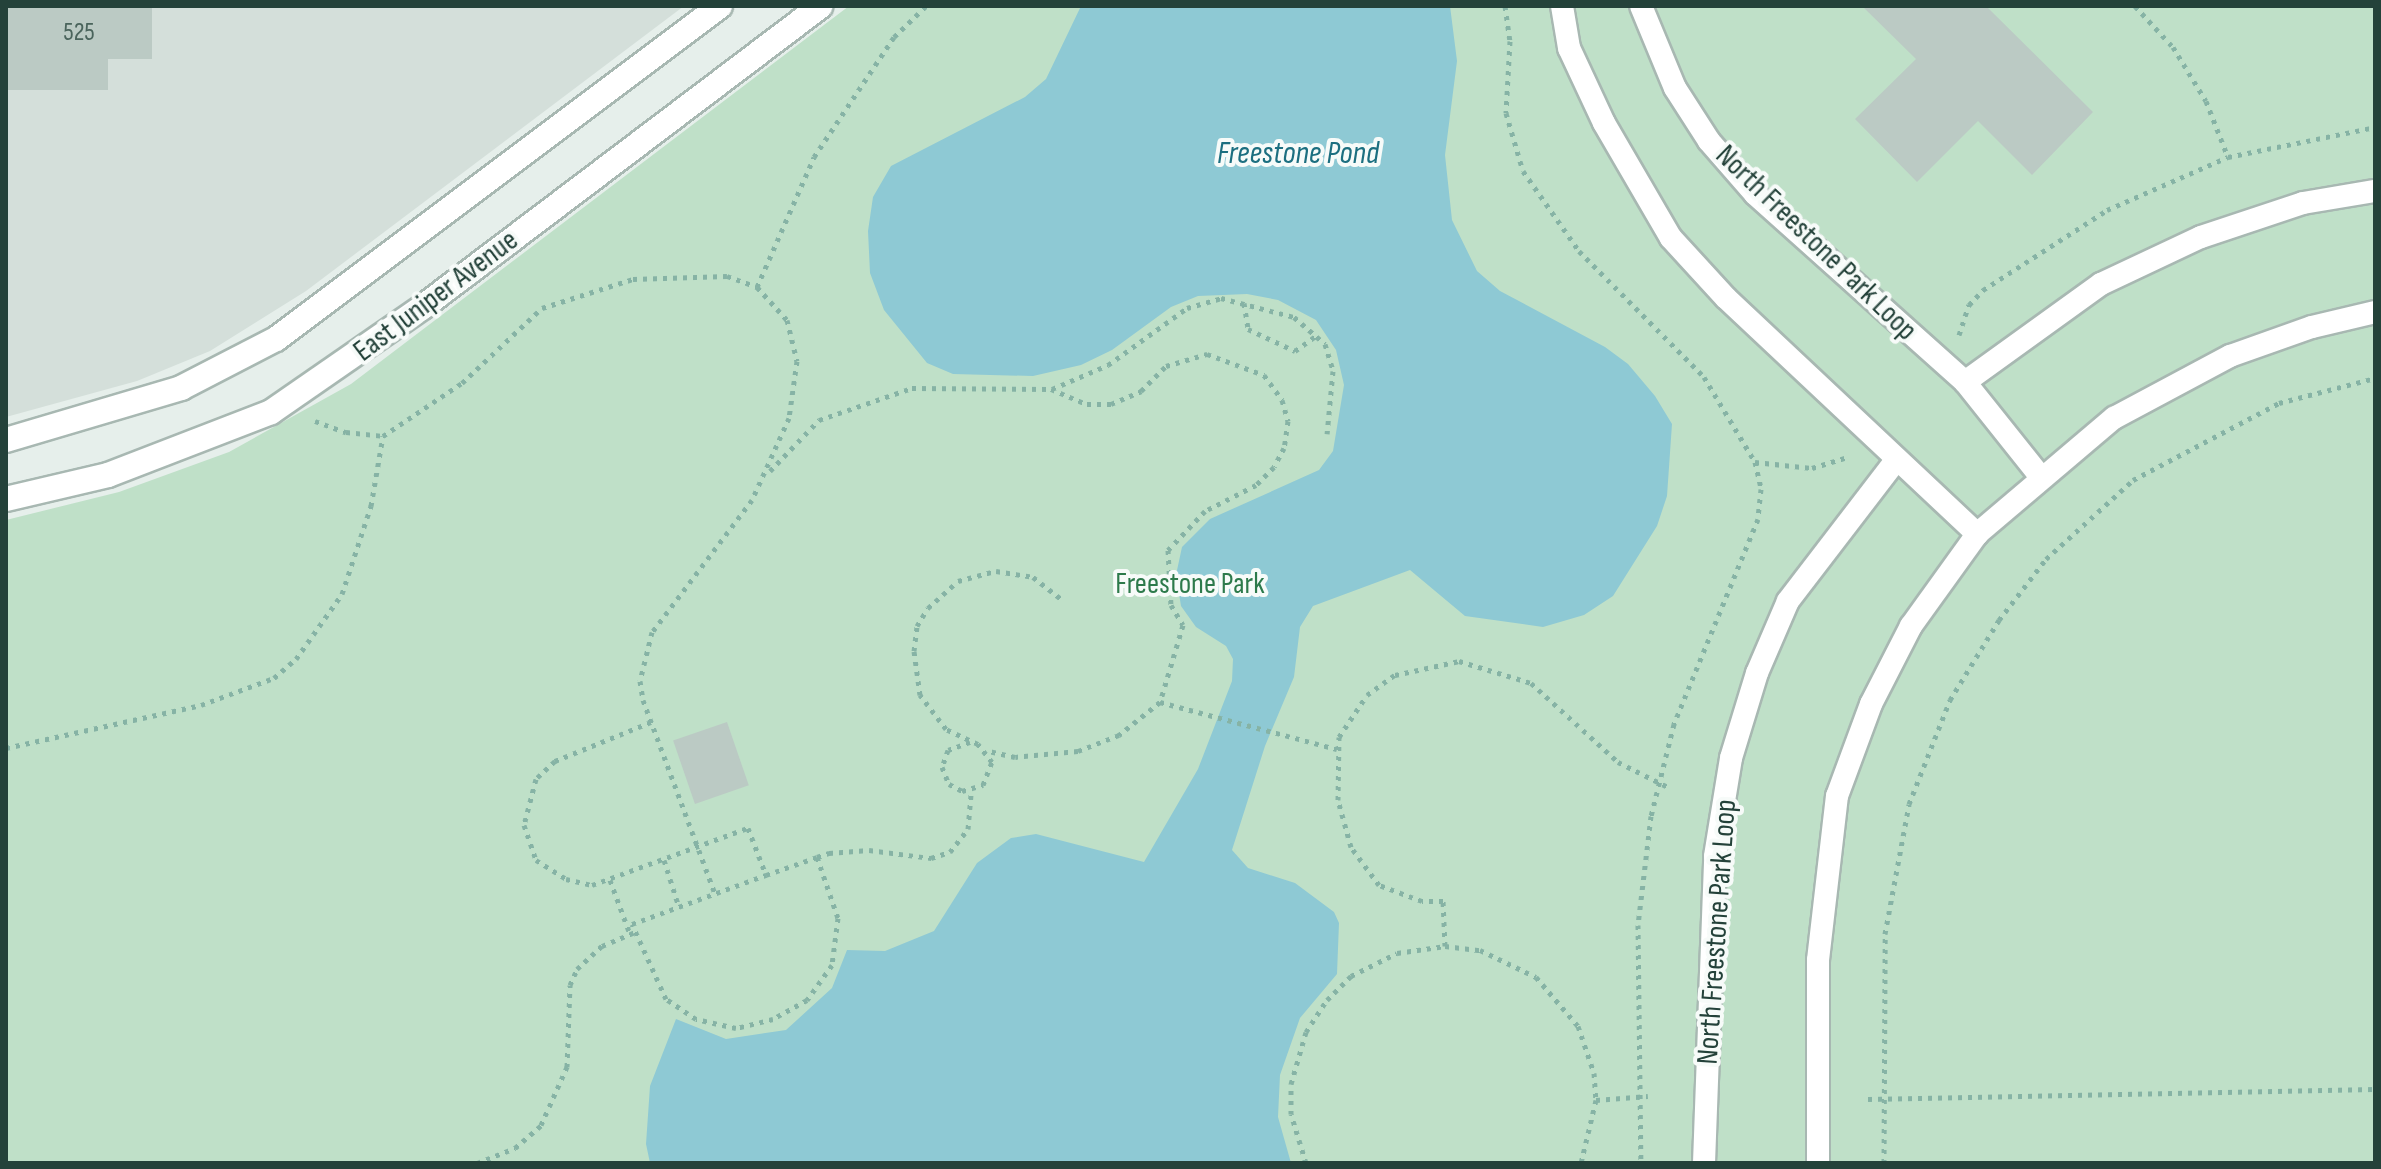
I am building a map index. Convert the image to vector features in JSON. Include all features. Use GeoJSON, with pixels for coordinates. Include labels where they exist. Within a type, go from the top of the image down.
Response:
{"type":"FeatureCollection","features":[{"type":"Feature","properties":{"kind":"street","name":"East Juniper Avenue"},"geometry":{"type":"LineString","coordinates":[[6,440],[181,388],[276,339],[720,6]]}},
{"type":"Feature","properties":{"kind":"street","name":"East Juniper Avenue"},"geometry":{"type":"LineString","coordinates":[[6,499],[108,475],[271,412],[388,333],[820,6]]}},
{"type":"Feature","properties":{"kind":"lane"},"geometry":{"type":"LineString","coordinates":[[1562,6],[1569,48],[1604,123],[1671,238],[1871,438],[1977,534]]}},
{"type":"Feature","properties":{"kind":"lane","name":"North Freestone Park Loop"},"geometry":{"type":"LineString","coordinates":[[1641,6],[1675,88],[1709,141],[1755,194],[1965,382],[2040,476]]}},
{"type":"Feature","properties":{"kind":"lane"},"geometry":{"type":"LineString","coordinates":[[1965,382],[2101,284],[2188,243],[2303,203],[2375,191]]}},
{"type":"Feature","properties":{"kind":"lane"},"geometry":{"type":"LineString","coordinates":[[1818,1163],[1818,960],[1837,796],[1871,704],[1911,626],[1977,534],[2040,476],[2114,418],[2187,375],[2272,340],[2375,312]]}},
{"type":"Feature","properties":{"kind":"lane","name":"North Freestone Park Loop"},"geometry":{"type":"LineString","coordinates":[[1704,1163],[1715,856],[1731,758],[1757,673],[1788,601],[1896,460]]}},
{"type":"Feature","properties":{"kind":"path"},"geometry":{"type":"LineString","coordinates":[[757,287],[814,157],[894,37],[926,6]]}},
{"type":"Feature","properties":{"kind":"path"},"geometry":{"type":"LineString","coordinates":[[1505,6],[1510,41],[1506,113],[1523,171],[1579,251],[1685,352],[1724,405],[1755,462],[1761,489],[1758,519],[1704,644],[1659,783],[1639,910],[1641,1163]]}},
{"type":"Feature","properties":{"kind":"path"},"geometry":{"type":"LineString","coordinates":[[2135,6],[2173,47],[2191,75],[2228,157]]}},
{"type":"Feature","properties":{"kind":"path"},"geometry":{"type":"LineString","coordinates":[[1945,365],[1969,305],[1983,290],[2107,210],[2228,157],[2375,127]]}},
{"type":"Feature","properties":{"kind":"path"},"geometry":{"type":"LineString","coordinates":[[315,421],[346,432],[383,436],[454,389],[519,325],[565,298],[668,275],[727,276],[757,287],[787,320],[797,361],[789,418],[764,478]]}},
{"type":"Feature","properties":{"kind":"path"},"geometry":{"type":"LineString","coordinates":[[1051,389],[1122,356],[1187,308],[1221,298],[1294,317],[1325,344],[1333,371],[1327,434]]}},
{"type":"Feature","properties":{"kind":"path"},"geometry":{"type":"LineString","coordinates":[[1244,303],[1248,329],[1295,351],[1316,336]]}},
{"type":"Feature","properties":{"kind":"path"},"geometry":{"type":"LineString","coordinates":[[715,894],[651,722],[640,681],[652,632],[764,478],[819,420],[861,403],[912,388],[1051,389],[1087,404],[1111,404],[1141,391],[1166,366],[1207,354],[1264,375],[1282,400],[1288,421],[1274,467],[1256,485],[1205,511],[1168,550],[1171,605],[1183,625],[1160,702],[1119,735],[1078,751],[1015,757],[988,751],[946,729],[920,695],[914,651],[917,626],[928,608],[958,581],[996,571],[1033,577],[1064,601]]}},
{"type":"Feature","properties":{"kind":"path"},"geometry":{"type":"LineString","coordinates":[[1884,1163],[1885,934],[1909,804],[1950,700],[1999,620],[2046,559],[2133,480],[2279,403],[2375,378]]}},
{"type":"Feature","properties":{"kind":"path"},"geometry":{"type":"LineString","coordinates":[[6,748],[201,705],[274,678],[304,649],[342,594],[371,506],[383,436]]}},
{"type":"Feature","properties":{"kind":"path"},"geometry":{"type":"LineString","coordinates":[[1755,462],[1824,467],[1871,438]]}},
{"type":"Feature","properties":{"kind":"path"},"geometry":{"type":"LineString","coordinates":[[1445,946],[1443,901],[1422,901],[1379,885],[1351,847],[1335,782],[1337,749],[1350,717],[1376,688],[1395,675],[1459,661],[1531,683],[1618,762],[1670,788]]}},
{"type":"Feature","properties":{"kind":"path"},"geometry":{"type":"LineString","coordinates":[[1160,702],[1211,713],[1337,749]]}},
{"type":"Feature","properties":{"kind":"path"},"geometry":{"type":"LineString","coordinates":[[651,722],[555,761],[536,779],[524,807],[526,841],[536,860],[566,879],[592,885],[748,828],[766,875]]}},
{"type":"Feature","properties":{"kind":"path"},"geometry":{"type":"LineString","coordinates":[[970,742],[948,750],[942,767],[949,784],[971,791]]}},
{"type":"Feature","properties":{"kind":"path"},"geometry":{"type":"LineString","coordinates":[[633,933],[632,924],[817,857],[869,850],[931,858],[950,852],[968,829],[971,791],[990,776],[988,751]]}},
{"type":"Feature","properties":{"kind":"path"},"geometry":{"type":"LineString","coordinates":[[610,880],[657,985],[679,1010],[716,1027],[773,1019],[807,1000],[832,965],[838,918],[817,857]]}},
{"type":"Feature","properties":{"kind":"path"},"geometry":{"type":"LineString","coordinates":[[664,860],[679,907]]}},
{"type":"Feature","properties":{"kind":"path"},"geometry":{"type":"LineString","coordinates":[[477,1163],[515,1148],[541,1125],[567,1067],[570,985],[577,969],[602,946],[633,933]]}},
{"type":"Feature","properties":{"kind":"path"},"geometry":{"type":"LineString","coordinates":[[1306,1163],[1291,1114],[1291,1084],[1313,1021],[1351,976],[1375,962],[1411,950],[1445,946],[1506,959],[1561,1001],[1587,1046],[1596,1100],[1581,1163]]}},
{"type":"Feature","properties":{"kind":"path"},"geometry":{"type":"LineString","coordinates":[[1868,1099],[2375,1089]]}},
{"type":"Feature","properties":{"kind":"path"},"geometry":{"type":"LineString","coordinates":[[1596,1100],[1648,1096]]}},
{"type":"Feature","properties":{"kind":"shaded area"},"geometry":{"type":"Polygon","coordinates":[[[6,6],[684,6],[306,291],[210,351],[137,381],[6,417],[6,6]]]}},
{"type":"Feature","properties":{"kind":"green space","name":"Freestone Park"},"geometry":{"type":"Polygon","coordinates":[[[849,6],[2375,6],[2375,1163],[6,1163],[6,520],[119,492],[229,452],[351,384],[849,6]]]}},
{"type":"Feature","properties":{"kind":"water","name":"Freestone Pond"},"geometry":{"type":"Polygon","coordinates":[[[1081,6],[1450,6],[1457,61],[1445,155],[1452,220],[1477,271],[1500,291],[1605,347],[1628,364],[1655,396],[1672,424],[1667,496],[1657,526],[1613,596],[1584,615],[1543,627],[1465,616],[1410,570],[1313,606],[1300,627],[1294,677],[1265,746],[1232,850],[1248,868],[1295,883],[1334,912],[1339,923],[1337,974],[1300,1018],[1280,1075],[1278,1117],[1291,1163],[650,1163],[646,1144],[650,1086],[676,1019],[726,1039],[786,1030],[832,988],[847,950],[885,951],[934,931],[977,863],[1011,838],[1036,834],[1144,862],[1198,769],[1232,681],[1233,659],[1226,646],[1196,627],[1181,606],[1176,575],[1182,547],[1210,519],[1319,470],[1333,451],[1344,385],[1336,350],[1316,320],[1278,300],[1247,294],[1198,296],[1171,307],[1112,350],[1081,365],[1033,376],[953,374],[927,363],[884,310],[870,273],[868,231],[873,197],[891,166],[1025,97],[1046,79],[1081,6]]]}},
{"type":"Feature","properties":{"kind":"building"},"geometry":{"type":"Polygon","coordinates":[[[6,6],[152,6],[152,59],[108,59],[108,90],[6,90],[6,6]]]}},
{"type":"Feature","properties":{"kind":"building"},"geometry":{"type":"Polygon","coordinates":[[[1862,6],[1986,6],[2093,112],[2032,175],[1978,121],[1917,182],[1855,119],[1916,59],[1862,6]]]}},
{"type":"Feature","properties":{"kind":"building"},"geometry":{"type":"Polygon","coordinates":[[[727,722],[749,785],[695,804],[673,741],[727,722]]]}}]}
